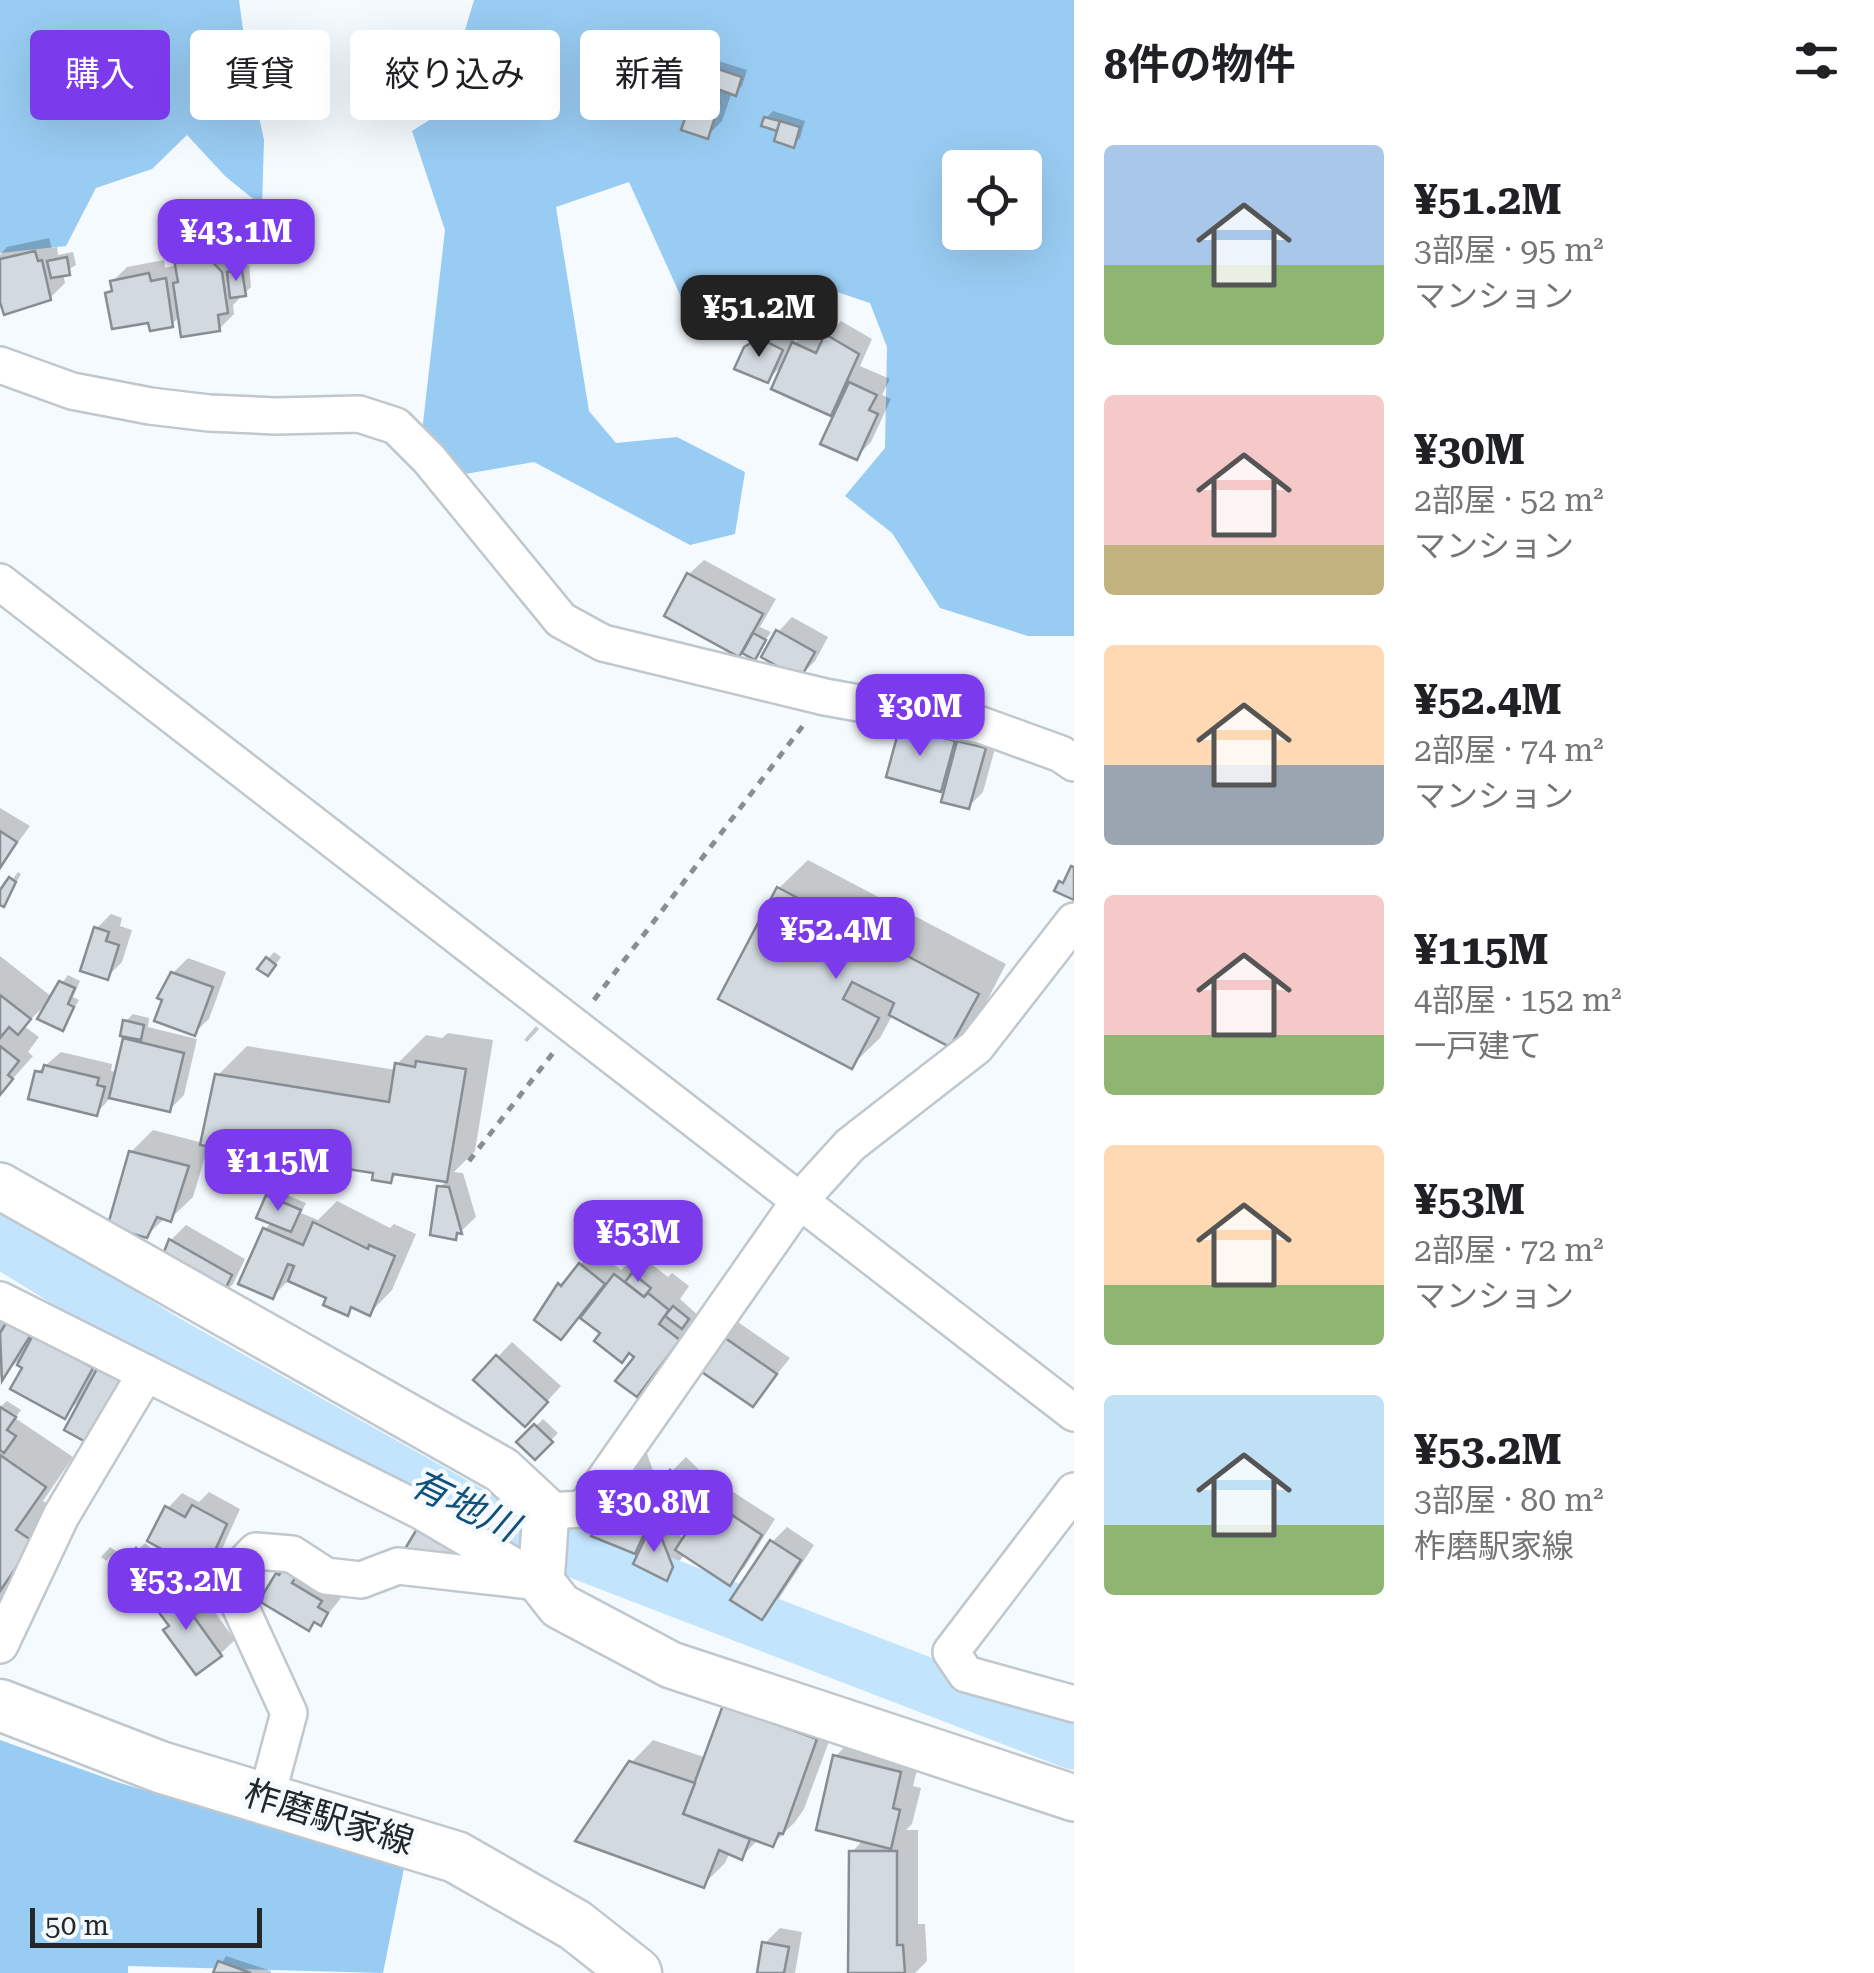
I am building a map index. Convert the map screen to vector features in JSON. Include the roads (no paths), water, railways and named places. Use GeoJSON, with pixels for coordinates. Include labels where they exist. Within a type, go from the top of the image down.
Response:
{"type":"FeatureCollection","features":[{"type":"Feature","properties":{"kind":"main road","name":"柞磨駅家線"},"geometry":{"type":"LineString","coordinates":[[0,1705],[160,1767],[456,1857],[575,1925],[636,1973]]}},
{"type":"Feature","properties":{"kind":"street"},"geometry":{"type":"LineString","coordinates":[[0,366],[72,390],[150,406],[208,414],[358,414],[396,426],[429,459],[562,620],[602,642],[825,696],[981,725],[1074,762]]}},
{"type":"Feature","properties":{"kind":"street"},"geometry":{"type":"LineString","coordinates":[[0,582],[1074,1413]]}},
{"type":"Feature","properties":{"kind":"street"},"geometry":{"type":"LineString","coordinates":[[0,1186],[502,1470],[546,1511],[584,1509],[800,1200],[850,1145],[976,1046],[1074,922]]}},
{"type":"Feature","properties":{"kind":"street"},"geometry":{"type":"LineString","coordinates":[[0,1300],[419,1510],[541,1582],[560,1606],[671,1665],[1074,1798]]}},
{"type":"Feature","properties":{"kind":"street"},"geometry":{"type":"LineString","coordinates":[[0,1645],[61,1516],[146,1373]]}},
{"type":"Feature","properties":{"kind":"street"},"geometry":{"type":"LineString","coordinates":[[1074,1492],[951,1652],[966,1674],[1074,1704]]}},
{"type":"Feature","properties":{"kind":"street"},"geometry":{"type":"LineString","coordinates":[[541,1582],[546,1511]]}},
{"type":"Feature","properties":{"kind":"street"},"geometry":{"type":"LineString","coordinates":[[266,1799],[289,1713],[228,1580],[256,1552],[292,1554],[326,1576],[361,1580],[398,1566],[541,1582]]}},
{"type":"Feature","properties":{"kind":"waterway","name":"有地川"},"geometry":{"type":"LineString","coordinates":[[0,1239],[169,1344],[471,1514],[562,1545],[1074,1742]]}}]}
